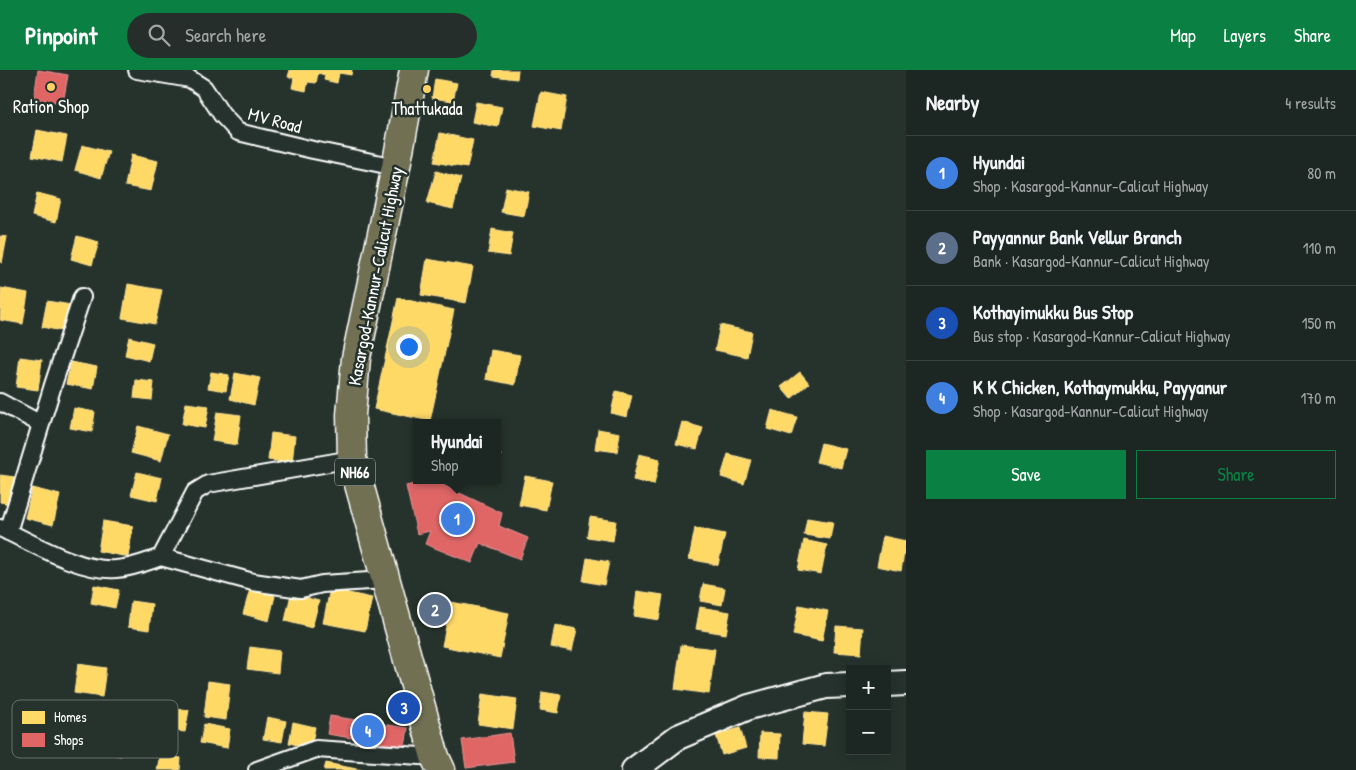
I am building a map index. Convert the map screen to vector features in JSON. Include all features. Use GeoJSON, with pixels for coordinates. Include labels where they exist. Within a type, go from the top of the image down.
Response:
{"type":"FeatureCollection","features":[{"type":"Feature","properties":{"kind":"highway","name":"Kasargod-Kannur-Calicut Highway"},"geometry":{"type":"LineString","coordinates":[[414,70],[396,167],[356,358],[351,415],[352,458],[438,763]]}},
{"type":"Feature","properties":{"kind":"main road"},"geometry":{"type":"LineString","coordinates":[[891,684],[906,683]]}},
{"type":"Feature","properties":{"kind":"main road"},"geometry":{"type":"LineString","coordinates":[[634,770],[678,737],[749,707],[826,686],[846,685]]}},
{"type":"Feature","properties":{"kind":"street","name":"MV Road"},"geometry":{"type":"LineString","coordinates":[[137,70],[190,79],[204,88],[222,115],[238,132],[396,167]]}},
{"type":"Feature","properties":{"kind":"street"},"geometry":{"type":"LineString","coordinates":[[82,297],[35,448],[4,530],[80,564],[99,568],[116,569],[139,565],[161,557],[253,582],[301,589],[322,584],[385,580]]}},
{"type":"Feature","properties":{"kind":"street"},"geometry":{"type":"LineString","coordinates":[[0,402],[41,424]]}},
{"type":"Feature","properties":{"kind":"street"},"geometry":{"type":"LineString","coordinates":[[161,557],[194,492],[208,484],[352,458]]}},
{"type":"Feature","properties":{"kind":"street"},"geometry":{"type":"LineString","coordinates":[[258,770],[316,749],[438,763]]}},
{"type":"Feature","properties":{"kind":"building: Homes"},"geometry":{"type":"Polygon","coordinates":[[[290,70],[352,70],[351,75],[339,73],[337,83],[324,80],[325,75],[318,73],[316,83],[308,82],[306,91],[292,88],[294,78],[288,77],[290,70]]]}},
{"type":"Feature","properties":{"kind":"building: Homes"},"geometry":{"type":"Polygon","coordinates":[[[494,70],[518,70],[517,79],[493,76],[494,70]]]}},
{"type":"Feature","properties":{"kind":"building: Homes"},"geometry":{"type":"Polygon","coordinates":[[[435,79],[457,83],[453,101],[432,98],[435,79]]]}},
{"type":"Feature","properties":{"kind":"building: Homes"},"geometry":{"type":"Polygon","coordinates":[[[541,92],[567,97],[561,131],[534,126],[541,92]]]}},
{"type":"Feature","properties":{"kind":"building: Homes"},"geometry":{"type":"Polygon","coordinates":[[[476,102],[502,107],[498,127],[472,122],[476,102]]]}},
{"type":"Feature","properties":{"kind":"building: Homes"},"geometry":{"type":"Polygon","coordinates":[[[37,130],[67,136],[62,162],[32,156],[37,130]]]}},
{"type":"Feature","properties":{"kind":"building: Homes"},"geometry":{"type":"Polygon","coordinates":[[[440,133],[473,140],[467,168],[434,162],[440,133]]]}},
{"type":"Feature","properties":{"kind":"building: Homes"},"geometry":{"type":"Polygon","coordinates":[[[82,145],[109,152],[101,178],[75,170],[82,145]]]}},
{"type":"Feature","properties":{"kind":"building: Homes"},"geometry":{"type":"Polygon","coordinates":[[[131,155],[158,161],[151,191],[125,186],[131,155]]]}},
{"type":"Feature","properties":{"kind":"building: Homes"},"geometry":{"type":"Polygon","coordinates":[[[436,171],[461,178],[453,209],[427,203],[436,171]]]}},
{"type":"Feature","properties":{"kind":"building: Homes"},"geometry":{"type":"Polygon","coordinates":[[[506,187],[529,192],[524,216],[501,212],[506,187]]]}},
{"type":"Feature","properties":{"kind":"building: Homes"},"geometry":{"type":"Polygon","coordinates":[[[37,193],[61,199],[56,222],[32,216],[37,193]]]}},
{"type":"Feature","properties":{"kind":"building: Homes"},"geometry":{"type":"Polygon","coordinates":[[[492,229],[513,233],[509,256],[488,253],[492,229]]]}},
{"type":"Feature","properties":{"kind":"building: Homes"},"geometry":{"type":"Polygon","coordinates":[[[0,236],[7,237],[2,263],[0,262],[0,236]]]}},
{"type":"Feature","properties":{"kind":"building: Homes"},"geometry":{"type":"Polygon","coordinates":[[[77,236],[99,242],[92,265],[71,259],[77,236]]]}},
{"type":"Feature","properties":{"kind":"building: Homes"},"geometry":{"type":"Polygon","coordinates":[[[427,259],[473,267],[466,303],[421,295],[427,259]]]}},
{"type":"Feature","properties":{"kind":"building: Homes"},"geometry":{"type":"Polygon","coordinates":[[[128,284],[162,290],[155,324],[122,318],[128,284]]]}},
{"type":"Feature","properties":{"kind":"building: Homes"},"geometry":{"type":"Polygon","coordinates":[[[1,288],[28,293],[23,324],[0,320],[1,288]]]}},
{"type":"Feature","properties":{"kind":"building: Homes"},"geometry":{"type":"Polygon","coordinates":[[[398,298],[454,310],[430,419],[421,419],[374,409],[398,298]]]}},
{"type":"Feature","properties":{"kind":"building: Homes"},"geometry":{"type":"Polygon","coordinates":[[[47,301],[71,305],[66,332],[42,327],[47,301]]]}},
{"type":"Feature","properties":{"kind":"building: Homes"},"geometry":{"type":"Polygon","coordinates":[[[720,325],[752,332],[747,357],[715,350],[720,325]]]}},
{"type":"Feature","properties":{"kind":"building: Homes"},"geometry":{"type":"Polygon","coordinates":[[[129,337],[153,343],[149,361],[125,355],[129,337]]]}},
{"type":"Feature","properties":{"kind":"building: Homes"},"geometry":{"type":"Polygon","coordinates":[[[491,350],[520,355],[515,385],[486,379],[491,350]]]}},
{"type":"Feature","properties":{"kind":"building: Homes"},"geometry":{"type":"Polygon","coordinates":[[[20,357],[42,360],[38,390],[16,387],[20,357]]]}},
{"type":"Feature","properties":{"kind":"building: Homes"},"geometry":{"type":"Polygon","coordinates":[[[71,362],[97,367],[93,389],[66,384],[71,362]]]}},
{"type":"Feature","properties":{"kind":"building: Homes"},"geometry":{"type":"Polygon","coordinates":[[[211,372],[229,375],[226,391],[208,388],[211,372]]]}},
{"type":"Feature","properties":{"kind":"building: Homes"},"geometry":{"type":"Polygon","coordinates":[[[800,372],[809,383],[791,399],[781,387],[800,372]]]}},
{"type":"Feature","properties":{"kind":"building: Homes"},"geometry":{"type":"Polygon","coordinates":[[[235,373],[260,378],[254,405],[230,399],[235,373]]]}},
{"type":"Feature","properties":{"kind":"building: Homes"},"geometry":{"type":"Polygon","coordinates":[[[136,380],[154,382],[152,400],[134,398],[136,380]]]}},
{"type":"Feature","properties":{"kind":"building: Homes"},"geometry":{"type":"Polygon","coordinates":[[[616,391],[632,395],[627,417],[611,413],[616,391]]]}},
{"type":"Feature","properties":{"kind":"building: Homes"},"geometry":{"type":"Polygon","coordinates":[[[186,403],[209,406],[205,428],[182,424],[186,403]]]}},
{"type":"Feature","properties":{"kind":"building: Homes"},"geometry":{"type":"Polygon","coordinates":[[[74,408],[95,412],[92,432],[70,428],[74,408]]]}},
{"type":"Feature","properties":{"kind":"building: Homes"},"geometry":{"type":"Polygon","coordinates":[[[772,410],[797,417],[791,436],[767,429],[772,410]]]}},
{"type":"Feature","properties":{"kind":"building: Homes"},"geometry":{"type":"Polygon","coordinates":[[[217,412],[241,415],[237,445],[212,441],[217,412]]]}},
{"type":"Feature","properties":{"kind":"building: Homes"},"geometry":{"type":"Polygon","coordinates":[[[682,422],[703,428],[697,449],[676,444],[682,422]]]}},
{"type":"Feature","properties":{"kind":"building: Homes"},"geometry":{"type":"Polygon","coordinates":[[[138,426],[168,434],[161,461],[131,453],[138,426]]]}},
{"type":"Feature","properties":{"kind":"building: Homes"},"geometry":{"type":"Polygon","coordinates":[[[598,429],[620,433],[617,452],[595,449],[598,429]]]}},
{"type":"Feature","properties":{"kind":"building: Homes"},"geometry":{"type":"Polygon","coordinates":[[[271,433],[295,436],[292,463],[268,460],[271,433]]]}},
{"type":"Feature","properties":{"kind":"building: Homes"},"geometry":{"type":"Polygon","coordinates":[[[821,443],[846,449],[841,468],[816,462],[821,443]]]}},
{"type":"Feature","properties":{"kind":"building: Homes"},"geometry":{"type":"Polygon","coordinates":[[[639,454],[660,459],[654,485],[633,480],[639,454]]]}},
{"type":"Feature","properties":{"kind":"building: Homes"},"geometry":{"type":"Polygon","coordinates":[[[728,454],[751,460],[744,484],[721,477],[728,454]]]}},
{"type":"Feature","properties":{"kind":"building: Homes"},"geometry":{"type":"Polygon","coordinates":[[[137,472],[162,478],[157,501],[131,495],[137,472]]]}},
{"type":"Feature","properties":{"kind":"building: Homes"},"geometry":{"type":"Polygon","coordinates":[[[0,475],[15,477],[10,504],[0,502],[0,475]]]}},
{"type":"Feature","properties":{"kind":"building: Homes"},"geometry":{"type":"Polygon","coordinates":[[[525,476],[552,481],[546,510],[519,505],[525,476]]]}},
{"type":"Feature","properties":{"kind":"building: Homes"},"geometry":{"type":"Polygon","coordinates":[[[32,488],[60,495],[53,525],[25,518],[32,488]]]}},
{"type":"Feature","properties":{"kind":"building: Homes"},"geometry":{"type":"Polygon","coordinates":[[[590,517],[616,521],[613,541],[587,537],[590,517]]]}},
{"type":"Feature","properties":{"kind":"building: Homes"},"geometry":{"type":"Polygon","coordinates":[[[807,518],[833,522],[830,539],[804,535],[807,518]]]}},
{"type":"Feature","properties":{"kind":"building: Homes"},"geometry":{"type":"Polygon","coordinates":[[[103,521],[133,526],[128,557],[98,551],[103,521]]]}},
{"type":"Feature","properties":{"kind":"building: Homes"},"geometry":{"type":"Polygon","coordinates":[[[695,528],[725,534],[718,565],[689,559],[695,528]]]}},
{"type":"Feature","properties":{"kind":"building: Homes"},"geometry":{"type":"Polygon","coordinates":[[[883,536],[906,541],[901,571],[877,566],[883,536]]]}},
{"type":"Feature","properties":{"kind":"building: Homes"},"geometry":{"type":"Polygon","coordinates":[[[804,540],[827,545],[821,574],[798,570],[804,540]]]}},
{"type":"Feature","properties":{"kind":"building: Homes"},"geometry":{"type":"Polygon","coordinates":[[[587,558],[609,562],[604,585],[583,581],[587,558]]]}},
{"type":"Feature","properties":{"kind":"building: Homes"},"geometry":{"type":"Polygon","coordinates":[[[703,584],[725,588],[722,605],[700,601],[703,584]]]}},
{"type":"Feature","properties":{"kind":"building: Homes"},"geometry":{"type":"Polygon","coordinates":[[[94,585],[119,590],[115,608],[91,603],[94,585]]]}},
{"type":"Feature","properties":{"kind":"building: Homes"},"geometry":{"type":"Polygon","coordinates":[[[250,589],[275,596],[269,621],[243,614],[250,589]]]}},
{"type":"Feature","properties":{"kind":"building: Homes"},"geometry":{"type":"Polygon","coordinates":[[[330,589],[372,598],[365,631],[323,623],[330,589]]]}},
{"type":"Feature","properties":{"kind":"building: Homes"},"geometry":{"type":"Polygon","coordinates":[[[637,591],[663,595],[659,620],[634,616],[637,591]]]}},
{"type":"Feature","properties":{"kind":"building: Homes"},"geometry":{"type":"Polygon","coordinates":[[[291,594],[319,601],[312,628],[285,621],[291,594]]]}},
{"type":"Feature","properties":{"kind":"building: Homes"},"geometry":{"type":"Polygon","coordinates":[[[131,601],[152,604],[149,630],[128,627],[131,601]]]}},
{"type":"Feature","properties":{"kind":"building: Homes"},"geometry":{"type":"Polygon","coordinates":[[[451,602],[509,613],[500,658],[442,646],[451,602]]]}},
{"type":"Feature","properties":{"kind":"building: Homes"},"geometry":{"type":"Polygon","coordinates":[[[799,605],[828,611],[822,641],[793,635],[799,605]]]}},
{"type":"Feature","properties":{"kind":"building: Homes"},"geometry":{"type":"Polygon","coordinates":[[[700,607],[730,612],[726,634],[696,629],[700,607]]]}},
{"type":"Feature","properties":{"kind":"building: Homes"},"geometry":{"type":"Polygon","coordinates":[[[555,625],[577,629],[572,651],[551,647],[555,625]]]}},
{"type":"Feature","properties":{"kind":"building: Homes"},"geometry":{"type":"Polygon","coordinates":[[[836,626],[863,628],[861,654],[834,652],[836,626]]]}},
{"type":"Feature","properties":{"kind":"building: Homes"},"geometry":{"type":"Polygon","coordinates":[[[681,645],[715,649],[709,694],[675,689],[681,645]]]}},
{"type":"Feature","properties":{"kind":"building: Homes"},"geometry":{"type":"Polygon","coordinates":[[[250,647],[280,651],[278,673],[247,669],[250,647]]]}},
{"type":"Feature","properties":{"kind":"building: Homes"},"geometry":{"type":"Polygon","coordinates":[[[78,664],[106,668],[102,697],[74,693],[78,664]]]}},
{"type":"Feature","properties":{"kind":"building: Homes"},"geometry":{"type":"Polygon","coordinates":[[[208,681],[230,684],[226,720],[204,717],[208,681]]]}},
{"type":"Feature","properties":{"kind":"building: Homes"},"geometry":{"type":"Polygon","coordinates":[[[542,692],[561,695],[558,713],[540,710],[542,692]]]}},
{"type":"Feature","properties":{"kind":"building: Homes"},"geometry":{"type":"Polygon","coordinates":[[[482,694],[517,699],[513,729],[478,724],[482,694]]]}},
{"type":"Feature","properties":{"kind":"building: Homes"},"geometry":{"type":"Polygon","coordinates":[[[178,709],[189,710],[185,732],[178,731],[178,709]]]}},
{"type":"Feature","properties":{"kind":"building: Homes"},"geometry":{"type":"Polygon","coordinates":[[[805,712],[828,714],[824,746],[802,744],[805,712]]]}},
{"type":"Feature","properties":{"kind":"building: Homes"},"geometry":{"type":"Polygon","coordinates":[[[267,717],[286,721],[282,742],[263,739],[267,717]]]}},
{"type":"Feature","properties":{"kind":"building: Homes"},"geometry":{"type":"Polygon","coordinates":[[[293,722],[315,727],[311,748],[289,743],[293,722]]]}},
{"type":"Feature","properties":{"kind":"building: Homes"},"geometry":{"type":"Polygon","coordinates":[[[204,724],[230,729],[227,748],[200,743],[204,724]]]}},
{"type":"Feature","properties":{"kind":"building: Homes"},"geometry":{"type":"Polygon","coordinates":[[[740,728],[746,748],[722,755],[716,735],[740,728]]]}},
{"type":"Feature","properties":{"kind":"building: Homes"},"geometry":{"type":"Polygon","coordinates":[[[760,733],[780,734],[779,758],[759,757],[760,733]]]}},
{"type":"Feature","properties":{"kind":"building: Homes"},"geometry":{"type":"Polygon","coordinates":[[[159,758],[181,758],[180,770],[157,770],[159,758]]]}},
{"type":"Feature","properties":{"kind":"building: Homes"},"geometry":{"type":"Polygon","coordinates":[[[326,763],[362,770],[324,770],[326,763]]]}},
{"type":"Feature","properties":{"kind":"building: Shops","name":"Ration Shop"},"geometry":{"type":"Polygon","coordinates":[[[38,70],[68,75],[63,103],[34,99],[38,70]]]}},
{"type":"Feature","properties":{"kind":"building: Shops"},"geometry":{"type":"Polygon","coordinates":[[[440,484],[502,513],[499,526],[528,538],[520,559],[480,543],[472,563],[425,544],[430,531],[417,534],[406,486],[440,484]]]}},
{"type":"Feature","properties":{"kind":"building: Shops"},"geometry":{"type":"Polygon","coordinates":[[[330,716],[408,728],[405,747],[327,734],[330,716]]]}},
{"type":"Feature","properties":{"kind":"building: Shops"},"geometry":{"type":"Polygon","coordinates":[[[510,733],[514,762],[466,768],[462,740],[510,733]]]}},
{"type":"Feature","properties":{"kind":"place","name":"Ration Shop"},"geometry":{"type":"Point","coordinates":[51,87]}},
{"type":"Feature","properties":{"kind":"place","name":"Thattukada"},"geometry":{"type":"Point","coordinates":[427,89]}},
{"type":"Feature","properties":{"kind":"place","name":"Hyundai"},"geometry":{"type":"Point","coordinates":[457,519]}},
{"type":"Feature","properties":{"kind":"place","name":"Payyannur Bank Vellur Branch"},"geometry":{"type":"Point","coordinates":[435,610]}},
{"type":"Feature","properties":{"kind":"place","name":"Kothayimukku Bus Stop"},"geometry":{"type":"Point","coordinates":[404,708]}},
{"type":"Feature","properties":{"kind":"place","name":"K K Chicken, Kothaymukku, Payyanur"},"geometry":{"type":"Point","coordinates":[368,731]}}]}
